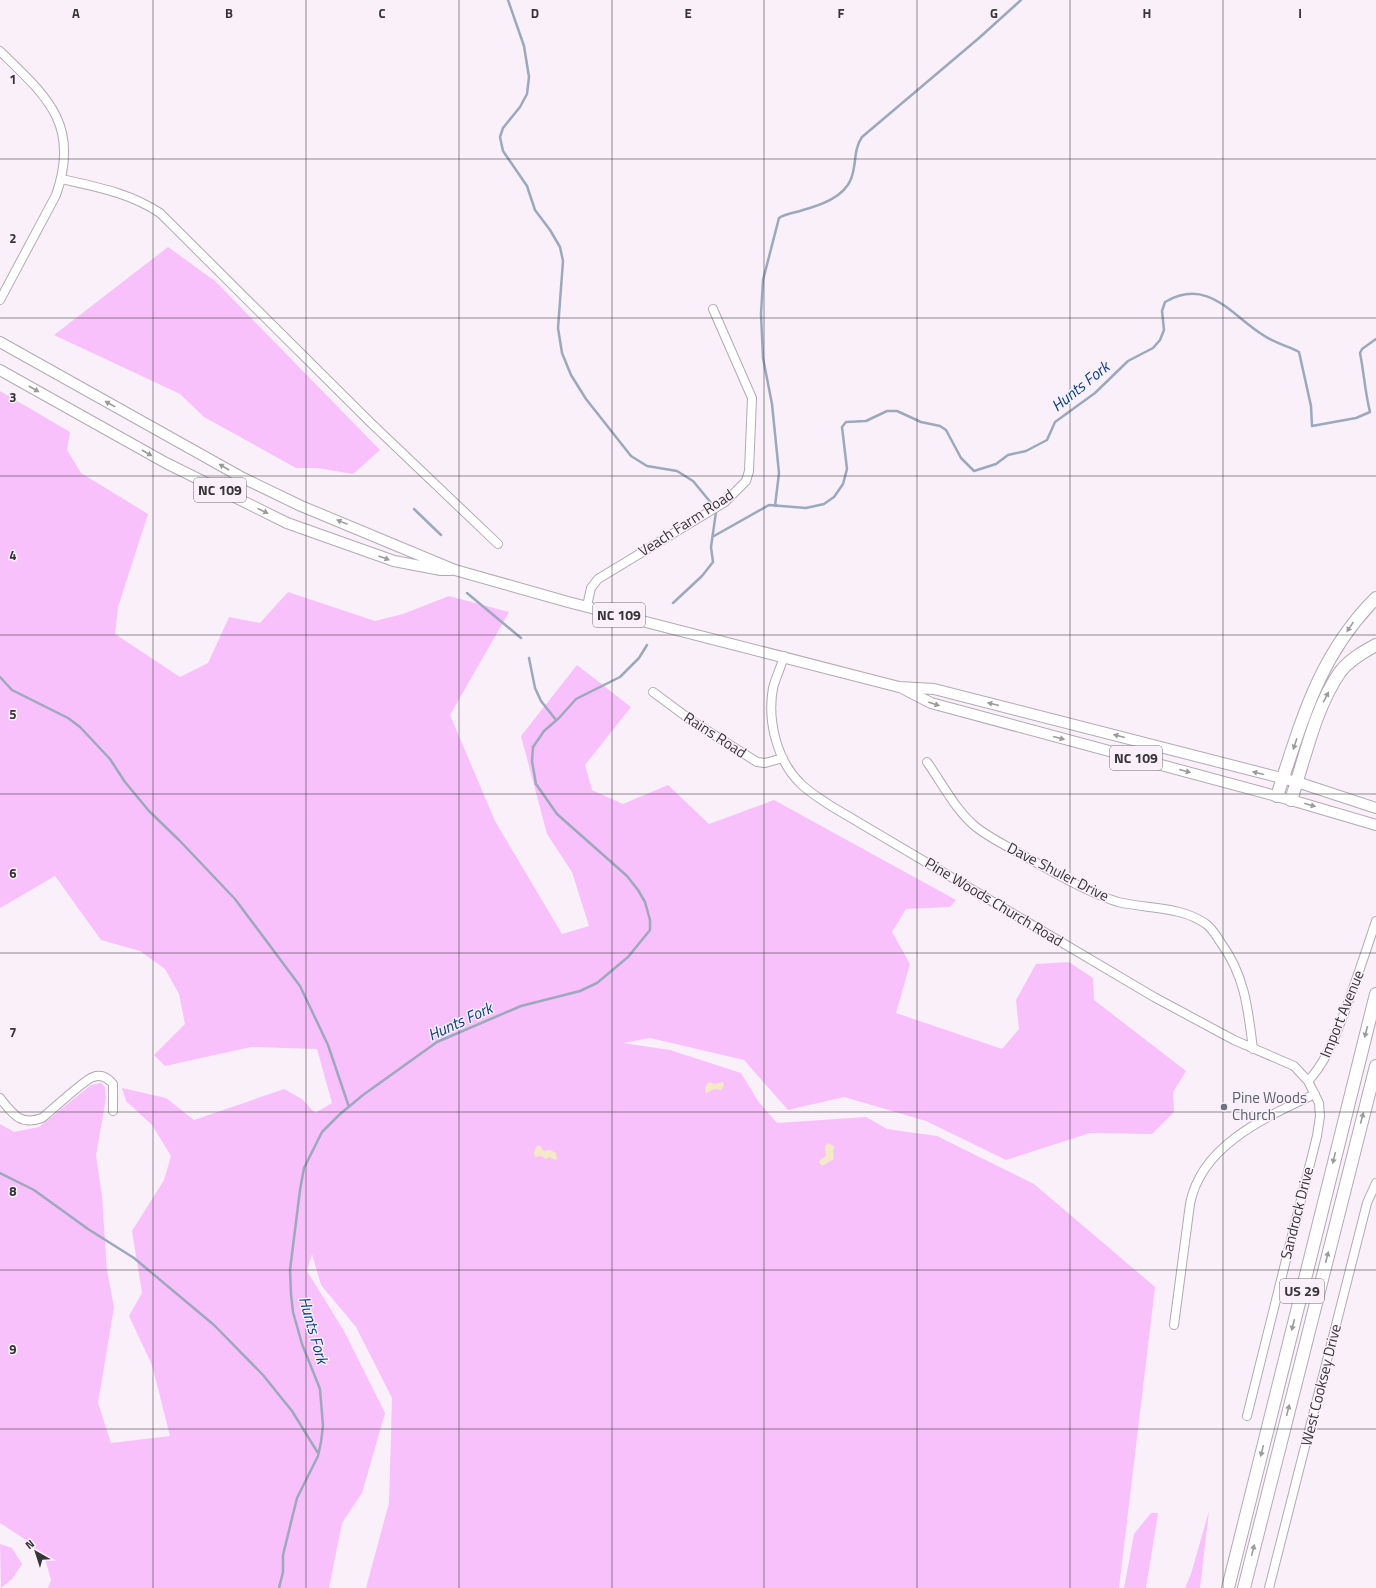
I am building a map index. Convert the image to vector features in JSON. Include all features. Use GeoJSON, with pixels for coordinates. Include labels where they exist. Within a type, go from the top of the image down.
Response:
{"type":"FeatureCollection","features":[{"type":"Feature","properties":{"kind":"highway"},"geometry":{"type":"LineString","coordinates":[[1277,796],[1310,696],[1330,657],[1357,617],[1376,598]]}},
{"type":"Feature","properties":{"kind":"highway"},"geometry":{"type":"LineString","coordinates":[[1291,800],[1324,699],[1341,671],[1358,654],[1376,645]]}},
{"type":"Feature","properties":{"kind":"highway","name":"US 29"},"geometry":{"type":"LineString","coordinates":[[1228,1588],[1376,994]]}},
{"type":"Feature","properties":{"kind":"highway","name":"US 29"},"geometry":{"type":"LineString","coordinates":[[1244,1588],[1376,1066]]}},
{"type":"Feature","properties":{"kind":"main road","name":"NC 109"},"geometry":{"type":"LineString","coordinates":[[0,342],[243,478],[301,506],[455,570],[587,606],[899,686],[934,689],[1297,782],[1376,808]]}},
{"type":"Feature","properties":{"kind":"main road","name":"NC 109"},"geometry":{"type":"LineString","coordinates":[[0,370],[166,463],[287,523],[394,561],[441,570],[455,570]]}},
{"type":"Feature","properties":{"kind":"main road","name":"NC 109"},"geometry":{"type":"LineString","coordinates":[[899,686],[931,703],[1277,796],[1376,825]]}},
{"type":"Feature","properties":{"kind":"street"},"geometry":{"type":"LineString","coordinates":[[0,51],[43,95],[53,108],[64,143],[62,179],[56,195],[0,300]]}},
{"type":"Feature","properties":{"kind":"street"},"geometry":{"type":"LineString","coordinates":[[62,179],[123,193],[147,204],[160,213],[365,416],[498,544]]}},
{"type":"Feature","properties":{"kind":"street","name":"Veach Farm Road"},"geometry":{"type":"LineString","coordinates":[[587,606],[591,588],[598,579],[725,502],[746,481],[749,471],[752,398],[713,308]]}},
{"type":"Feature","properties":{"kind":"street","name":"Pine Woods Church Road"},"geometry":{"type":"LineString","coordinates":[[784,656],[774,687],[771,710],[773,730],[783,758],[791,773],[801,784],[831,806],[1152,996],[1227,1037],[1294,1066],[1308,1081]]}},
{"type":"Feature","properties":{"kind":"street","name":"Rains Road"},"geometry":{"type":"LineString","coordinates":[[653,692],[692,721],[757,762],[770,762],[783,758]]}},
{"type":"Feature","properties":{"kind":"street","name":"Dave Shuler Drive"},"geometry":{"type":"LineString","coordinates":[[927,762],[964,815],[976,827],[998,841],[1050,870],[1105,897],[1119,902],[1166,909],[1188,915],[1207,924],[1229,955],[1240,977],[1247,1003],[1253,1049]]}},
{"type":"Feature","properties":{"kind":"street","name":"Import Avenue"},"geometry":{"type":"LineString","coordinates":[[1308,1081],[1324,1061],[1335,1037],[1376,921]]}},
{"type":"Feature","properties":{"kind":"street"},"geometry":{"type":"LineString","coordinates":[[0,1098],[15,1116],[33,1121],[42,1118],[90,1078],[100,1076],[109,1079],[113,1084],[113,1111]]}},
{"type":"Feature","properties":{"kind":"street","name":"Sandrock Drive"},"geometry":{"type":"LineString","coordinates":[[1247,1416],[1317,1136],[1320,1108],[1308,1081]]}},
{"type":"Feature","properties":{"kind":"street"},"geometry":{"type":"LineString","coordinates":[[1174,1325],[1190,1204],[1198,1177],[1214,1156],[1260,1121],[1315,1094]]}},
{"type":"Feature","properties":{"kind":"street","name":"West Cooksey Drive"},"geometry":{"type":"LineString","coordinates":[[1269,1588],[1367,1202],[1376,1183]]}},
{"type":"Feature","properties":{"kind":"shaded area"},"geometry":{"type":"Polygon","coordinates":[[[168,247],[215,281],[380,450],[353,474],[317,468],[296,468],[204,417],[180,394],[54,335],[168,247]]]}},
{"type":"Feature","properties":{"kind":"shaded area"},"geometry":{"type":"Polygon","coordinates":[[[0,391],[70,432],[67,450],[81,473],[148,514],[118,607],[115,634],[180,677],[208,663],[229,617],[260,623],[288,592],[375,621],[403,614],[449,596],[509,612],[450,715],[495,821],[562,934],[589,926],[572,872],[547,834],[521,736],[577,665],[631,707],[585,765],[592,790],[623,804],[668,785],[709,824],[774,800],[956,900],[950,907],[906,909],[892,932],[910,964],[896,1013],[1002,1049],[1019,1029],[1016,1000],[1036,964],[1069,962],[1093,978],[1094,1000],[1186,1071],[1173,1092],[1174,1112],[1152,1134],[1090,1133],[1006,1160],[926,1121],[844,1097],[788,1110],[744,1060],[650,1038],[623,1043],[670,1050],[741,1073],[758,1101],[777,1123],[866,1117],[887,1129],[937,1136],[1034,1184],[1155,1287],[1119,1588],[366,1588],[389,1503],[392,1398],[356,1327],[321,1285],[312,1254],[307,1271],[344,1331],[385,1413],[362,1493],[342,1523],[329,1588],[48,1588],[51,1580],[45,1559],[26,1540],[0,1523],[0,1124],[14,1132],[39,1127],[91,1085],[101,1083],[105,1087],[106,1098],[96,1155],[102,1196],[107,1271],[114,1307],[98,1403],[111,1443],[170,1436],[152,1365],[129,1316],[142,1293],[132,1231],[164,1180],[171,1156],[152,1125],[126,1101],[122,1088],[166,1098],[194,1120],[284,1089],[302,1099],[315,1113],[332,1103],[317,1049],[251,1047],[165,1066],[154,1055],[185,1024],[179,994],[165,969],[140,951],[101,940],[55,876],[0,908],[0,391]]]}},
{"type":"Feature","properties":{"kind":"shaded area"},"geometry":{"type":"Polygon","coordinates":[[[1209,1511],[1200,1588],[1185,1588],[1191,1574],[1209,1511]]]}},
{"type":"Feature","properties":{"kind":"shaded area"},"geometry":{"type":"Polygon","coordinates":[[[1151,1513],[1158,1513],[1146,1588],[1124,1588],[1134,1534],[1151,1513]]]}},
{"type":"Feature","properties":{"kind":"shaded area"},"geometry":{"type":"Polygon","coordinates":[[[0,1544],[12,1548],[22,1564],[12,1579],[1,1588],[0,1544]]]}},
{"type":"Feature","properties":{"kind":"sand"},"geometry":{"type":"Polygon","coordinates":[[[709,1082],[715,1084],[723,1082],[724,1086],[721,1090],[714,1089],[706,1093],[705,1087],[709,1082]]]}},
{"type":"Feature","properties":{"kind":"sand"},"geometry":{"type":"Polygon","coordinates":[[[828,1143],[835,1147],[833,1151],[834,1159],[822,1166],[819,1162],[826,1156],[825,1147],[828,1143]]]}},
{"type":"Feature","properties":{"kind":"sand"},"geometry":{"type":"Polygon","coordinates":[[[539,1145],[544,1151],[550,1150],[556,1153],[557,1159],[555,1160],[549,1157],[546,1159],[541,1156],[535,1157],[534,1153],[536,1147],[539,1145]]]}},
{"type":"Feature","properties":{"kind":"waterway"},"geometry":{"type":"LineString","coordinates":[[508,0],[524,46],[529,77],[527,94],[520,107],[503,128],[500,137],[503,151],[527,186],[535,210],[550,230],[560,247],[563,261],[558,328],[562,353],[571,375],[586,399],[631,456],[647,466],[677,471],[693,481],[712,504]]}},
{"type":"Feature","properties":{"kind":"waterway"},"geometry":{"type":"LineString","coordinates":[[775,506],[779,473],[772,404],[763,358],[761,314],[763,280],[779,218],[824,203],[843,191],[851,179],[857,147],[862,137],[979,38],[1021,0]]}},
{"type":"Feature","properties":{"kind":"waterway","name":"Hunts Fork"},"geometry":{"type":"LineString","coordinates":[[714,536],[769,505],[806,508],[824,504],[834,497],[843,484],[847,469],[842,427],[846,422],[866,421],[887,411],[897,411],[921,422],[940,426],[946,430],[961,458],[974,471],[996,464],[1008,455],[1026,451],[1047,440],[1055,422],[1095,393],[1128,361],[1153,348],[1160,340],[1164,330],[1162,311],[1165,302],[1180,295],[1194,294],[1206,296],[1229,309],[1267,338],[1299,352],[1311,406],[1312,426],[1356,418],[1370,412],[1360,353],[1362,349],[1376,339]]}},
{"type":"Feature","properties":{"kind":"waterway"},"geometry":{"type":"LineString","coordinates":[[414,509],[441,535]]}},
{"type":"Feature","properties":{"kind":"waterway","name":"Hunts Fork"},"geometry":{"type":"LineString","coordinates":[[673,603],[702,576],[713,562],[711,547],[716,512]]}},
{"type":"Feature","properties":{"kind":"waterway"},"geometry":{"type":"LineString","coordinates":[[467,593],[521,638]]}},
{"type":"Feature","properties":{"kind":"waterway","name":"Hunts Fork"},"geometry":{"type":"LineString","coordinates":[[279,1588],[283,1572],[283,1555],[297,1498],[318,1456],[323,1426],[320,1389],[302,1344],[293,1312],[291,1294],[290,1270],[304,1168],[322,1132],[340,1114],[363,1095],[437,1042],[521,1006],[580,991],[597,983],[628,957],[650,930],[650,920],[645,902],[638,890],[627,876],[557,814],[536,784],[532,761],[533,747],[544,731],[559,718],[576,699],[620,677],[639,658],[647,645]]}},
{"type":"Feature","properties":{"kind":"waterway"},"geometry":{"type":"LineString","coordinates":[[529,658],[535,688],[541,701],[556,720]]}},
{"type":"Feature","properties":{"kind":"waterway"},"geometry":{"type":"LineString","coordinates":[[0,677],[12,690],[68,718],[80,727],[110,759],[125,782],[149,811],[235,899],[300,986],[328,1045],[349,1107]]}},
{"type":"Feature","properties":{"kind":"waterway"},"geometry":{"type":"LineString","coordinates":[[0,1173],[34,1190],[88,1229],[134,1258],[214,1325],[263,1375],[292,1411],[318,1453]]}},
{"type":"Feature","properties":{"kind":"place","name":"Pine Woods Church"},"geometry":{"type":"Point","coordinates":[1224,1107]}}]}
